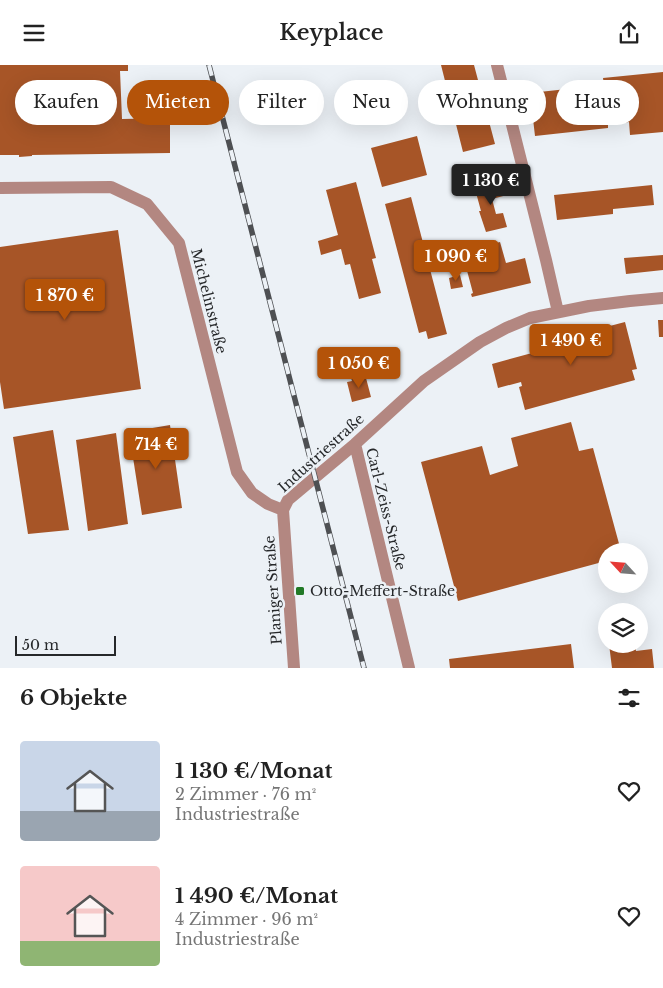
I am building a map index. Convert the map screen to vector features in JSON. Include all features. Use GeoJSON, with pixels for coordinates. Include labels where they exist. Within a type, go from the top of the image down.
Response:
{"type":"FeatureCollection","features":[{"type":"Feature","properties":{"kind":"street"},"geometry":{"type":"LineString","coordinates":[[497,65],[558,312]]}},
{"type":"Feature","properties":{"kind":"street","name":"Michelinstraße"},"geometry":{"type":"LineString","coordinates":[[0,189],[111,187],[147,204],[179,243],[237,472],[252,493],[268,504],[283,510]]}},
{"type":"Feature","properties":{"kind":"street","name":"Industriestraße"},"geometry":{"type":"LineString","coordinates":[[283,510],[288,500],[424,381],[480,343],[506,328],[530,319],[558,312],[606,304],[663,298]]}},
{"type":"Feature","properties":{"kind":"street","name":"Carl-Zeiss-Straße"},"geometry":{"type":"LineString","coordinates":[[354,443],[408,668]]}},
{"type":"Feature","properties":{"kind":"street","name":"Planiger Straße"},"geometry":{"type":"LineString","coordinates":[[283,510],[294,668]]}},
{"type":"Feature","properties":{"kind":"building"},"geometry":{"type":"Polygon","coordinates":[[[0,65],[128,65],[128,71],[120,71],[122,119],[127,119],[127,125],[170,125],[170,153],[32,155],[19,157],[19,155],[0,155],[0,65]]]}},
{"type":"Feature","properties":{"kind":"building"},"geometry":{"type":"Polygon","coordinates":[[[441,65],[474,65],[478,80],[445,80],[441,65]]]}},
{"type":"Feature","properties":{"kind":"building"},"geometry":{"type":"Polygon","coordinates":[[[663,72],[663,132],[630,135],[629,125],[639,125],[639,80],[603,80],[603,78],[663,72]]]}},
{"type":"Feature","properties":{"kind":"building"},"geometry":{"type":"Polygon","coordinates":[[[556,90],[556,125],[608,125],[608,128],[535,136],[534,125],[546,125],[546,91],[556,90]]]}},
{"type":"Feature","properties":{"kind":"building"},"geometry":{"type":"Polygon","coordinates":[[[456,125],[490,125],[495,144],[463,152],[456,125]]]}},
{"type":"Feature","properties":{"kind":"building"},"geometry":{"type":"Polygon","coordinates":[[[417,136],[427,175],[382,187],[371,148],[417,136]]]}},
{"type":"Feature","properties":{"kind":"building"},"geometry":{"type":"Polygon","coordinates":[[[356,182],[376,258],[372,259],[381,293],[359,299],[350,264],[345,265],[341,249],[321,255],[318,241],[338,235],[326,190],[356,182]]]}},
{"type":"Feature","properties":{"kind":"building"},"geometry":{"type":"Polygon","coordinates":[[[504,182],[507,195],[492,199],[496,214],[503,213],[507,227],[486,232],[479,211],[481,211],[475,189],[504,182]]]}},
{"type":"Feature","properties":{"kind":"building"},"geometry":{"type":"Polygon","coordinates":[[[652,185],[654,205],[613,209],[613,214],[557,220],[554,195],[652,185]]]}},
{"type":"Feature","properties":{"kind":"building"},"geometry":{"type":"Polygon","coordinates":[[[411,197],[447,334],[428,339],[426,331],[419,333],[385,204],[411,197]]]}},
{"type":"Feature","properties":{"kind":"building"},"geometry":{"type":"Polygon","coordinates":[[[118,230],[141,389],[4,409],[0,382],[0,247],[118,230]]]}},
{"type":"Feature","properties":{"kind":"building"},"geometry":{"type":"Polygon","coordinates":[[[500,242],[506,263],[525,258],[531,283],[472,297],[471,294],[473,293],[462,252],[500,242]]]}},
{"type":"Feature","properties":{"kind":"building"},"geometry":{"type":"Polygon","coordinates":[[[663,255],[663,270],[626,274],[624,258],[663,255]]]}},
{"type":"Feature","properties":{"kind":"building"},"geometry":{"type":"Polygon","coordinates":[[[455,256],[458,266],[446,269],[444,259],[455,256]]]}},
{"type":"Feature","properties":{"kind":"building"},"geometry":{"type":"Polygon","coordinates":[[[460,275],[463,287],[451,289],[449,278],[460,275]]]}},
{"type":"Feature","properties":{"kind":"building"},"geometry":{"type":"Polygon","coordinates":[[[658,320],[663,320],[663,337],[659,337],[658,320]]]}},
{"type":"Feature","properties":{"kind":"building"},"geometry":{"type":"Polygon","coordinates":[[[625,322],[637,369],[632,370],[635,380],[525,410],[519,387],[522,386],[521,382],[498,388],[492,364],[532,353],[531,347],[573,336],[572,331],[582,328],[583,333],[625,322]]]}},
{"type":"Feature","properties":{"kind":"building"},"geometry":{"type":"Polygon","coordinates":[[[349,361],[353,372],[341,376],[338,364],[349,361]]]}},
{"type":"Feature","properties":{"kind":"building"},"geometry":{"type":"Polygon","coordinates":[[[359,376],[360,379],[366,378],[371,397],[352,402],[347,382],[352,381],[351,378],[359,376]]]}},
{"type":"Feature","properties":{"kind":"building"},"geometry":{"type":"Polygon","coordinates":[[[571,422],[579,451],[593,448],[619,543],[598,543],[598,563],[458,601],[421,462],[482,446],[490,475],[518,466],[511,438],[571,422]]]}},
{"type":"Feature","properties":{"kind":"building"},"geometry":{"type":"Polygon","coordinates":[[[170,425],[182,508],[142,515],[129,432],[170,425]]]}},
{"type":"Feature","properties":{"kind":"building"},"geometry":{"type":"Polygon","coordinates":[[[53,430],[69,530],[28,534],[13,437],[53,430]]]}},
{"type":"Feature","properties":{"kind":"building"},"geometry":{"type":"Polygon","coordinates":[[[116,433],[128,524],[88,531],[76,440],[116,433]]]}},
{"type":"Feature","properties":{"kind":"building"},"geometry":{"type":"Polygon","coordinates":[[[571,644],[574,668],[450,668],[449,659],[571,644]]]}},
{"type":"Feature","properties":{"kind":"building"},"geometry":{"type":"Polygon","coordinates":[[[652,649],[654,668],[612,668],[610,653],[648,653],[648,650],[652,649]]]}},
{"type":"Feature","properties":{"kind":"railway"},"geometry":{"type":"LineString","coordinates":[[209,65],[364,668]]}},
{"type":"Feature","properties":{"kind":"place","name":"Otto-Meffert-Straße"},"geometry":{"type":"Point","coordinates":[300,591]}}]}
